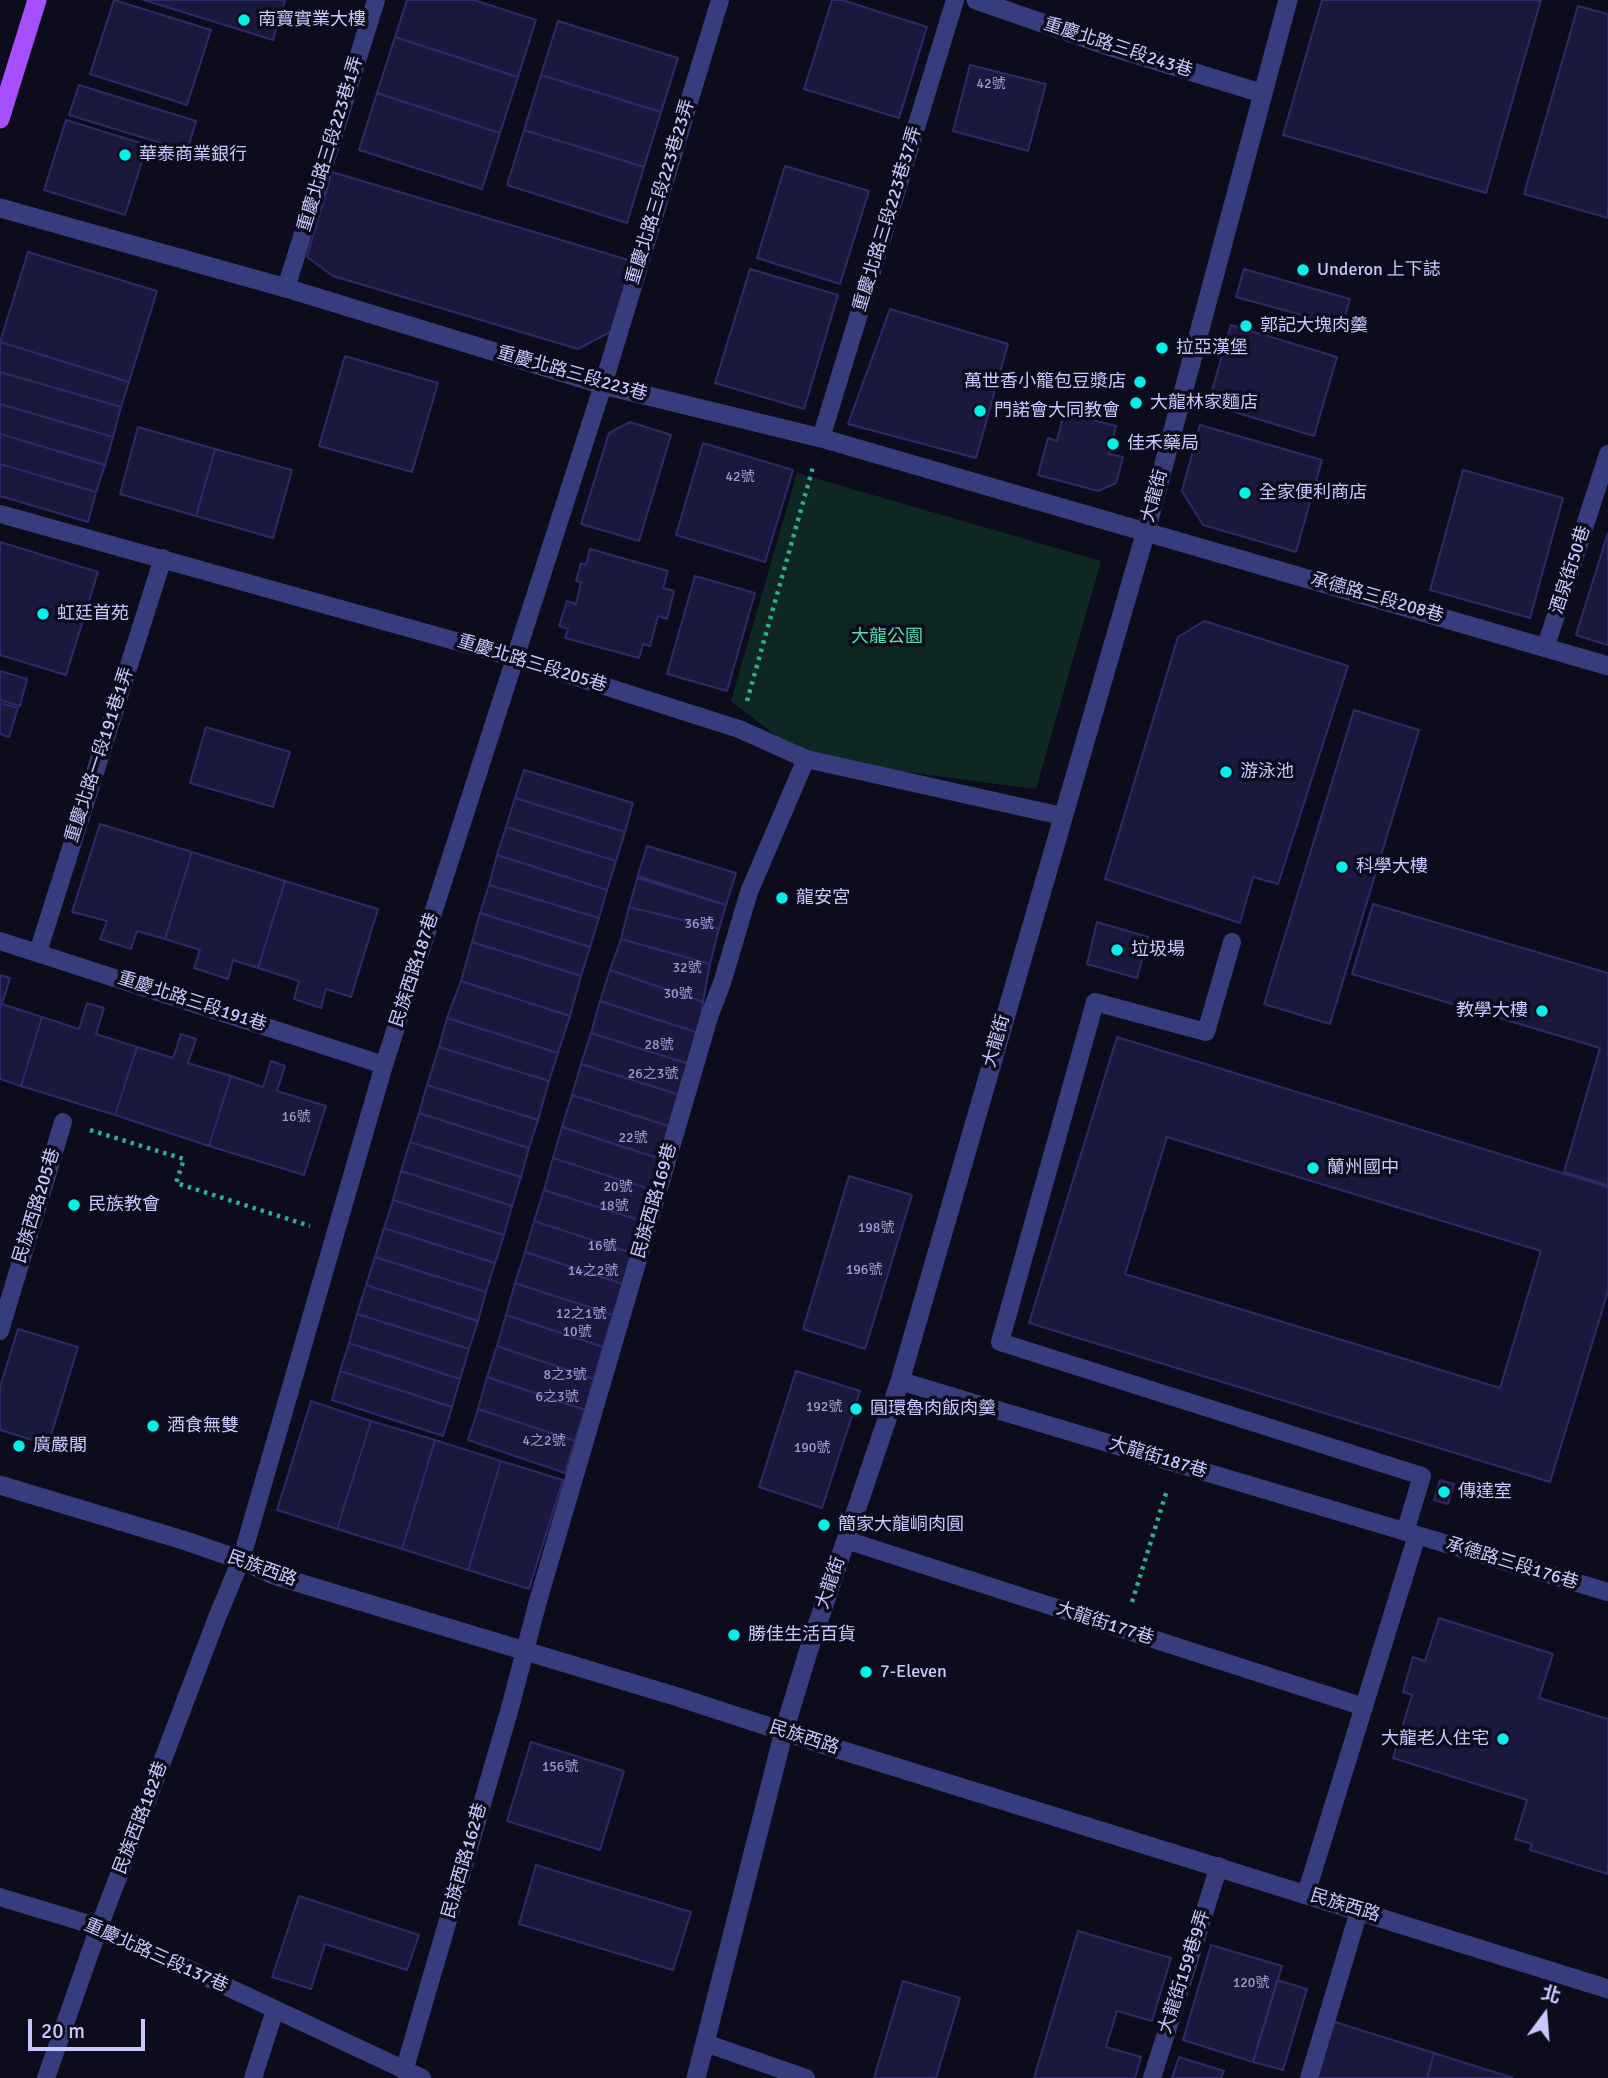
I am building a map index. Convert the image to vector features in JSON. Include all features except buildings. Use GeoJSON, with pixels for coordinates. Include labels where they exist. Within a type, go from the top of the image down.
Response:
{"type":"FeatureCollection","features":[{"type":"Feature","properties":{"kind":"main road"},"geometry":{"type":"LineString","coordinates":[[0,118],[37,0]]}},
{"type":"Feature","properties":{"kind":"street","name":"重慶北路三段243巷"},"geometry":{"type":"LineString","coordinates":[[976,0],[1111,47],[1261,93]]}},
{"type":"Feature","properties":{"kind":"street","name":"大龍街"},"geometry":{"type":"LineString","coordinates":[[696,2078],[784,1731],[809,1648],[900,1381],[1146,531],[1288,0]]}},
{"type":"Feature","properties":{"kind":"street","name":"重慶北路三段223巷"},"geometry":{"type":"LineString","coordinates":[[0,208],[286,288],[603,385],[821,438],[1146,531]]}},
{"type":"Feature","properties":{"kind":"street","name":"承德路三段208巷"},"geometry":{"type":"LineString","coordinates":[[1146,531],[1608,666]]}},
{"type":"Feature","properties":{"kind":"street","name":"民族西路"},"geometry":{"type":"LineString","coordinates":[[0,1485],[241,1560],[274,1575],[784,1731],[1608,1989]]}},
{"type":"Feature","properties":{"kind":"lane","name":"重慶北路三段223巷1弄"},"geometry":{"type":"LineString","coordinates":[[286,288],[376,0]]}},
{"type":"Feature","properties":{"kind":"lane","name":"重慶北路三段223巷23弄"},"geometry":{"type":"LineString","coordinates":[[603,385],[720,0]]}},
{"type":"Feature","properties":{"kind":"lane","name":"重慶北路三段223巷37弄"},"geometry":{"type":"LineString","coordinates":[[821,438],[955,0]]}},
{"type":"Feature","properties":{"kind":"lane","name":"民族西路187巷"},"geometry":{"type":"LineString","coordinates":[[241,1560],[384,1065],[603,385]]}},
{"type":"Feature","properties":{"kind":"lane","name":"酒泉街50巷"},"geometry":{"type":"LineString","coordinates":[[1546,646],[1608,454]]}},
{"type":"Feature","properties":{"kind":"lane","name":"重慶北路三段205巷"},"geometry":{"type":"LineString","coordinates":[[0,514],[516,658],[739,729],[806,758],[1062,816]]}},
{"type":"Feature","properties":{"kind":"lane","name":"重慶北路一段191巷1弄"},"geometry":{"type":"LineString","coordinates":[[38,952],[163,558]]}},
{"type":"Feature","properties":{"kind":"lane","name":"民族西路169巷"},"geometry":{"type":"LineString","coordinates":[[526,1651],[538,1601],[710,1013],[722,983],[749,892],[806,758]]}},
{"type":"Feature","properties":{"kind":"lane","name":"重慶北路三段191巷"},"geometry":{"type":"LineString","coordinates":[[0,941],[384,1065]]}},
{"type":"Feature","properties":{"kind":"lane"},"geometry":{"type":"LineString","coordinates":[[1232,942],[1206,1032],[1095,1002],[1000,1342],[1422,1476],[1410,1533],[1364,1707],[1306,1894]]}},
{"type":"Feature","properties":{"kind":"lane","name":"民族西路205巷"},"geometry":{"type":"LineString","coordinates":[[0,1331],[62,1122]]}},
{"type":"Feature","properties":{"kind":"lane","name":"大龍街187巷"},"geometry":{"type":"LineString","coordinates":[[900,1381],[1410,1533]]}},
{"type":"Feature","properties":{"kind":"lane","name":"承德路三段176巷"},"geometry":{"type":"LineString","coordinates":[[1410,1533],[1608,1592]]}},
{"type":"Feature","properties":{"kind":"lane","name":"大龍街177巷"},"geometry":{"type":"LineString","coordinates":[[846,1540],[1364,1707]]}},
{"type":"Feature","properties":{"kind":"lane","name":"民族西路182巷"},"geometry":{"type":"LineString","coordinates":[[46,2078],[99,1927],[241,1560]]}},
{"type":"Feature","properties":{"kind":"lane","name":"民族西路162巷"},"geometry":{"type":"LineString","coordinates":[[404,2071],[526,1651]]}},
{"type":"Feature","properties":{"kind":"lane","name":"大龍街159巷9弄"},"geometry":{"type":"LineString","coordinates":[[1152,2078],[1219,1866]]}},
{"type":"Feature","properties":{"kind":"lane","name":"重慶北路三段137巷"},"geometry":{"type":"LineString","coordinates":[[0,1897],[99,1927],[422,2078]]}},
{"type":"Feature","properties":{"kind":"lane"},"geometry":{"type":"LineString","coordinates":[[1309,2078],[1359,1911]]}},
{"type":"Feature","properties":{"kind":"lane"},"geometry":{"type":"LineString","coordinates":[[253,2078],[275,2010]]}},
{"type":"Feature","properties":{"kind":"lane"},"geometry":{"type":"LineString","coordinates":[[705,2043],[806,2078]]}},
{"type":"Feature","properties":{"kind":"path"},"geometry":{"type":"LineString","coordinates":[[739,729],[821,438]]}},
{"type":"Feature","properties":{"kind":"path"},"geometry":{"type":"LineString","coordinates":[[62,1122],[184,1159],[176,1183],[335,1234]]}},
{"type":"Feature","properties":{"kind":"path"},"geometry":{"type":"LineString","coordinates":[[1123,1629],[1175,1463]]}},
{"type":"Feature","properties":{"kind":"green space","name":"大龍公園"},"geometry":{"type":"Polygon","coordinates":[[[797,473],[1101,561],[1036,789],[806,759],[731,701],[797,473]]]}},
{"type":"Feature","properties":{"kind":"place","name":"南寶實業大樓"},"geometry":{"type":"Point","coordinates":[244,20]}},
{"type":"Feature","properties":{"kind":"place","name":"華泰商業銀行"},"geometry":{"type":"Point","coordinates":[125,155]}},
{"type":"Feature","properties":{"kind":"place","name":"Underon 上下誌"},"geometry":{"type":"Point","coordinates":[1303,270]}},
{"type":"Feature","properties":{"kind":"place","name":"郭記大塊肉羹"},"geometry":{"type":"Point","coordinates":[1246,326]}},
{"type":"Feature","properties":{"kind":"place","name":"拉亞漢堡"},"geometry":{"type":"Point","coordinates":[1162,348]}},
{"type":"Feature","properties":{"kind":"place","name":"萬世香小籠包豆漿店"},"geometry":{"type":"Point","coordinates":[1140,382]}},
{"type":"Feature","properties":{"kind":"place","name":"大龍林家麵店"},"geometry":{"type":"Point","coordinates":[1136,403]}},
{"type":"Feature","properties":{"kind":"place","name":"門諾會大同教會"},"geometry":{"type":"Point","coordinates":[980,411]}},
{"type":"Feature","properties":{"kind":"place","name":"佳禾藥局"},"geometry":{"type":"Point","coordinates":[1113,444]}},
{"type":"Feature","properties":{"kind":"place","name":"全家便利商店"},"geometry":{"type":"Point","coordinates":[1245,493]}},
{"type":"Feature","properties":{"kind":"place","name":"虹廷首苑"},"geometry":{"type":"Point","coordinates":[43,614]}},
{"type":"Feature","properties":{"kind":"place","name":"游泳池"},"geometry":{"type":"Point","coordinates":[1226,772]}},
{"type":"Feature","properties":{"kind":"place","name":"科學大樓"},"geometry":{"type":"Point","coordinates":[1342,867]}},
{"type":"Feature","properties":{"kind":"place","name":"龍安宮"},"geometry":{"type":"Point","coordinates":[782,898]}},
{"type":"Feature","properties":{"kind":"place","name":"垃圾場"},"geometry":{"type":"Point","coordinates":[1117,950]}},
{"type":"Feature","properties":{"kind":"place","name":"教學大樓"},"geometry":{"type":"Point","coordinates":[1542,1011]}},
{"type":"Feature","properties":{"kind":"place","name":"蘭州國中"},"geometry":{"type":"Point","coordinates":[1313,1168]}},
{"type":"Feature","properties":{"kind":"place","name":"民族教會"},"geometry":{"type":"Point","coordinates":[74,1205]}},
{"type":"Feature","properties":{"kind":"place","name":"圓環魯肉飯肉羹"},"geometry":{"type":"Point","coordinates":[856,1409]}},
{"type":"Feature","properties":{"kind":"place","name":"酒食無雙"},"geometry":{"type":"Point","coordinates":[153,1426]}},
{"type":"Feature","properties":{"kind":"place","name":"廣嚴閣"},"geometry":{"type":"Point","coordinates":[19,1446]}},
{"type":"Feature","properties":{"kind":"place","name":"傳達室"},"geometry":{"type":"Point","coordinates":[1444,1492]}},
{"type":"Feature","properties":{"kind":"place","name":"簡家大龍峒肉圓"},"geometry":{"type":"Point","coordinates":[824,1525]}},
{"type":"Feature","properties":{"kind":"place","name":"勝佳生活百貨"},"geometry":{"type":"Point","coordinates":[734,1635]}},
{"type":"Feature","properties":{"kind":"place","name":"7-Eleven"},"geometry":{"type":"Point","coordinates":[866,1672]}},
{"type":"Feature","properties":{"kind":"place","name":"大龍老人住宅"},"geometry":{"type":"Point","coordinates":[1503,1739]}}]}
